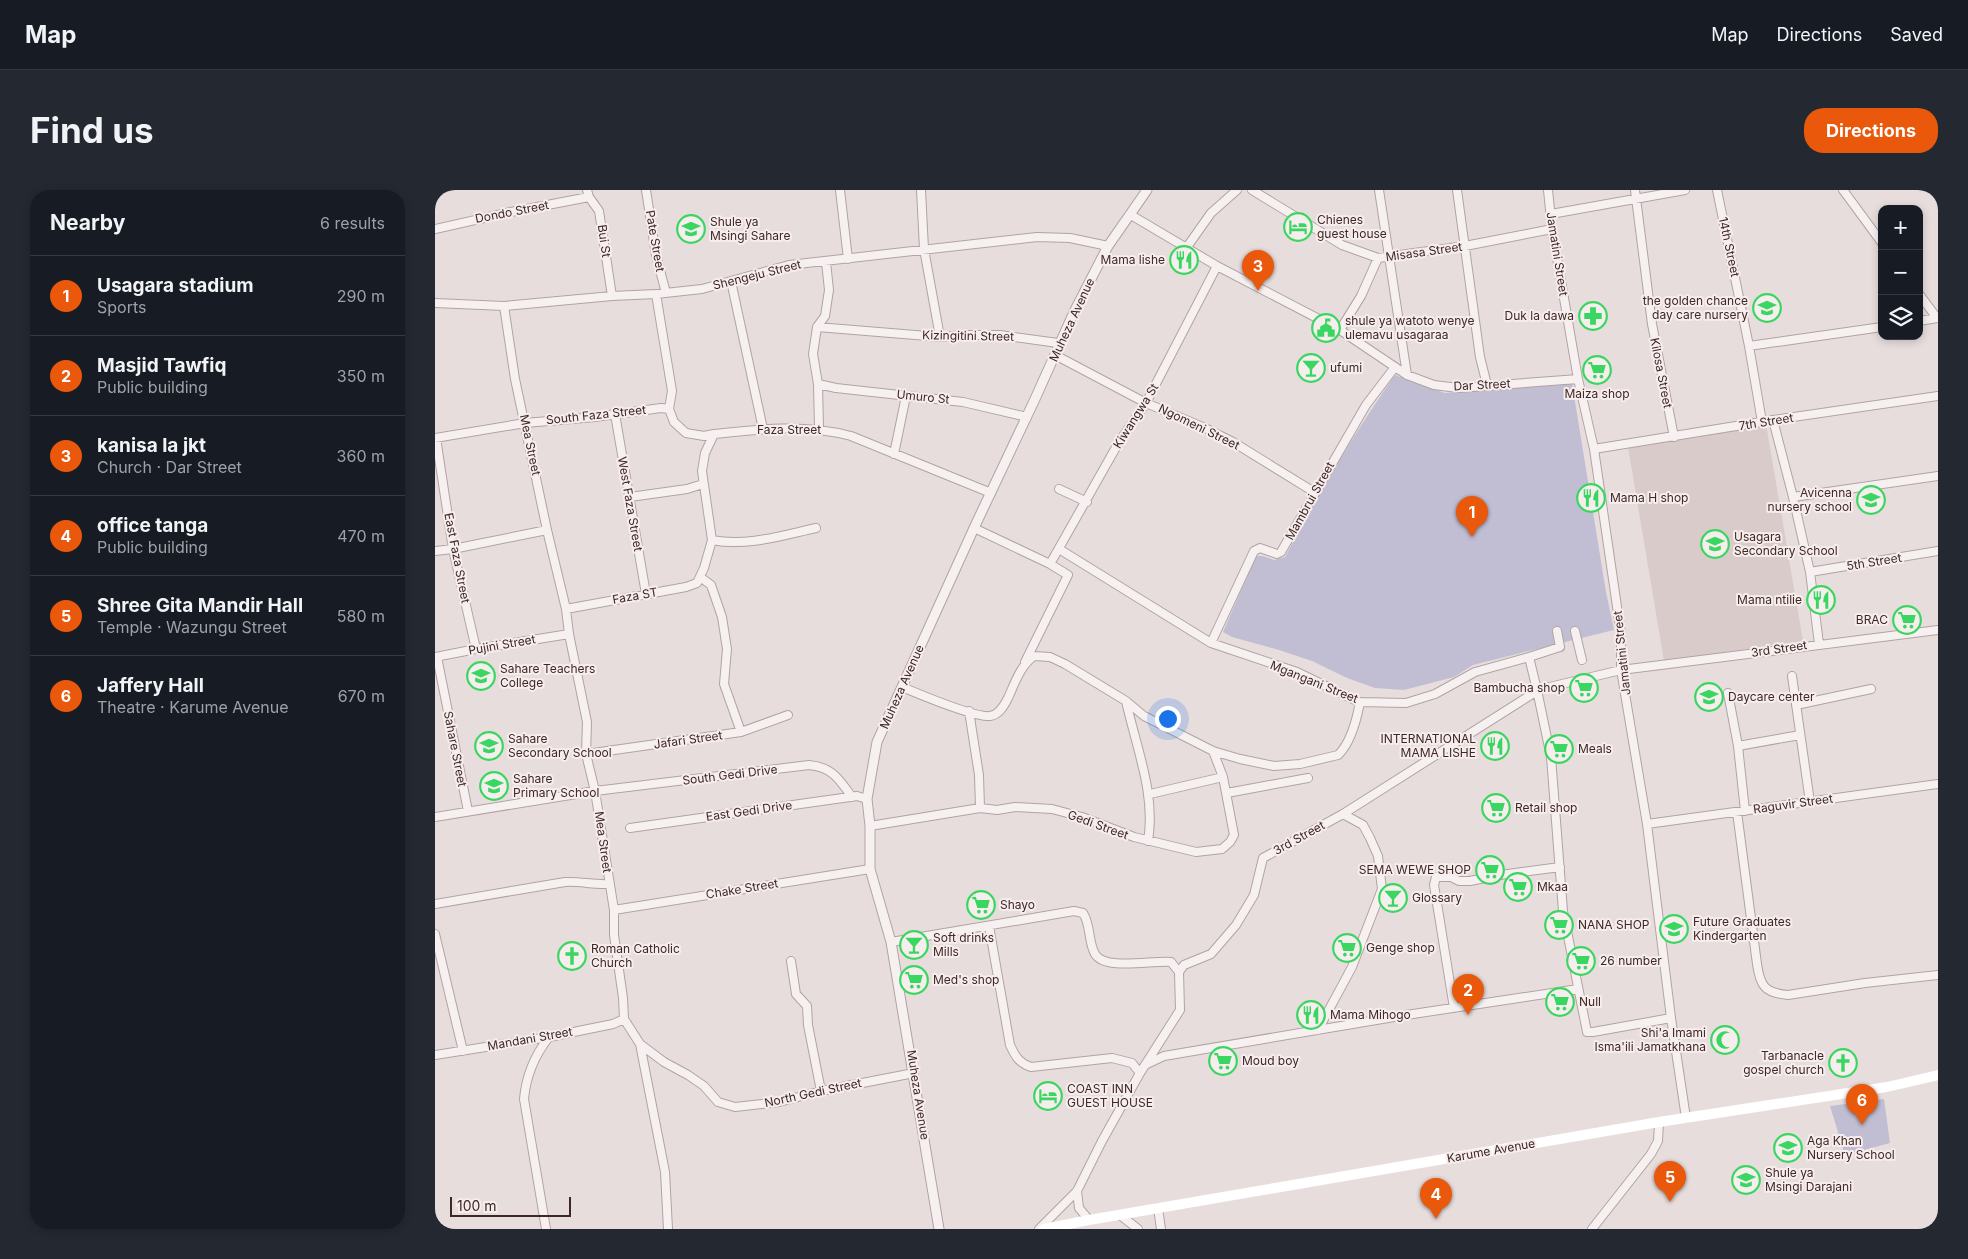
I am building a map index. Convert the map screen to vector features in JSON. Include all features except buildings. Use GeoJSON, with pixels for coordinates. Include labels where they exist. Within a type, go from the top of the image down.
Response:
{"type":"FeatureCollection","features":[{"type":"Feature","properties":{"kind":"main road","name":"Karume Avenue"},"geometry":{"type":"LineString","coordinates":[[1044,1229],[1659,1122],[1887,1087],[1938,1074]]}},
{"type":"Feature","properties":{"kind":"street","name":"Pate Street"},"geometry":{"type":"LineString","coordinates":[[646,190],[656,255],[666,293]]}},
{"type":"Feature","properties":{"kind":"street"},"geometry":{"type":"LineString","coordinates":[[839,190],[848,259]]}},
{"type":"Feature","properties":{"kind":"street"},"geometry":{"type":"LineString","coordinates":[[921,190],[924,249],[940,337]]}},
{"type":"Feature","properties":{"kind":"street","name":"Muheza Avenue"},"geometry":{"type":"LineString","coordinates":[[939,1229],[891,942],[870,869],[870,826],[867,799],[877,742],[974,528],[1027,417],[1055,355],[1058,343],[1108,246],[1146,190]]}},
{"type":"Feature","properties":{"kind":"street"},"geometry":{"type":"LineString","coordinates":[[1187,246],[1211,213],[1237,190]]}},
{"type":"Feature","properties":{"kind":"street","name":"Misasa Street"},"geometry":{"type":"LineString","coordinates":[[1252,190],[1342,245],[1378,258],[1390,258],[1465,246],[1552,229]]}},
{"type":"Feature","properties":{"kind":"street"},"geometry":{"type":"LineString","coordinates":[[1379,190],[1407,374]]}},
{"type":"Feature","properties":{"kind":"street"},"geometry":{"type":"LineString","coordinates":[[1457,190],[1480,358],[1487,385]]}},
{"type":"Feature","properties":{"kind":"street","name":"Jamatini Street"},"geometry":{"type":"LineString","coordinates":[[1548,190],[1552,229],[1578,379],[1594,449],[1621,634],[1621,670],[1647,824],[1685,1118]]}},
{"type":"Feature","properties":{"kind":"street","name":"Kilosa Street"},"geometry":{"type":"LineString","coordinates":[[1635,190],[1652,324],[1674,437]]}},
{"type":"Feature","properties":{"kind":"street"},"geometry":{"type":"LineString","coordinates":[[1551,214],[1685,190]]}},
{"type":"Feature","properties":{"kind":"street","name":"14th Street"},"geometry":{"type":"LineString","coordinates":[[1717,190],[1749,346],[1762,422]]}},
{"type":"Feature","properties":{"kind":"street"},"geometry":{"type":"LineString","coordinates":[[1843,190],[1878,238]]}},
{"type":"Feature","properties":{"kind":"street","name":"Dondo Street"},"geometry":{"type":"LineString","coordinates":[[435,228],[588,194]]}},
{"type":"Feature","properties":{"kind":"street","name":"Bui St"},"geometry":{"type":"LineString","coordinates":[[588,194],[599,211],[612,296]]}},
{"type":"Feature","properties":{"kind":"street","name":"Dar Street"},"geometry":{"type":"LineString","coordinates":[[1131,214],[1187,246],[1217,266],[1340,330],[1407,374],[1435,385],[1458,388],[1578,379]]}},
{"type":"Feature","properties":{"kind":"street","name":"Shengeju Street"},"geometry":{"type":"LineString","coordinates":[[435,303],[504,306],[666,293],[702,289],[789,266],[1037,237],[1070,238],[1108,246]]}},
{"type":"Feature","properties":{"kind":"street"},"geometry":{"type":"LineString","coordinates":[[1340,330],[1361,296],[1378,258]]}},
{"type":"Feature","properties":{"kind":"street"},"geometry":{"type":"LineString","coordinates":[[819,429],[818,384],[813,354],[817,327],[825,316],[829,290],[826,262]]}},
{"type":"Feature","properties":{"kind":"street","name":"Kiwangwa St"},"geometry":{"type":"LineString","coordinates":[[1050,564],[1087,502],[1119,442],[1146,403],[1217,266]]}},
{"type":"Feature","properties":{"kind":"street"},"geometry":{"type":"LineString","coordinates":[[731,281],[763,429]]}},
{"type":"Feature","properties":{"kind":"street"},"geometry":{"type":"LineString","coordinates":[[656,294],[672,391],[669,409]]}},
{"type":"Feature","properties":{"kind":"street"},"geometry":{"type":"LineString","coordinates":[[1920,295],[1937,318],[1923,320]]}},
{"type":"Feature","properties":{"kind":"street","name":"Mea Street"},"geometry":{"type":"LineString","coordinates":[[504,306],[515,378],[547,530],[566,609],[569,634],[587,722],[586,754],[595,791],[614,910],[614,935],[623,998],[623,1019]]}},
{"type":"Feature","properties":{"kind":"street","name":"Kizingitini Street"},"geometry":{"type":"LineString","coordinates":[[817,327],[940,337],[965,334],[1000,335],[1058,343]]}},
{"type":"Feature","properties":{"kind":"street"},"geometry":{"type":"LineString","coordinates":[[1749,346],[1878,328]]}},
{"type":"Feature","properties":{"kind":"street","name":"Ngomeni Street"},"geometry":{"type":"LineString","coordinates":[[1055,355],[1146,403],[1233,442],[1315,492]]}},
{"type":"Feature","properties":{"kind":"street","name":"Mambrui Street"},"geometry":{"type":"LineString","coordinates":[[1211,643],[1254,550],[1259,548],[1275,554],[1280,553],[1366,404],[1395,367]]}},
{"type":"Feature","properties":{"kind":"street","name":"Umuro St"},"geometry":{"type":"LineString","coordinates":[[818,384],[836,388],[963,402],[1027,417]]}},
{"type":"Feature","properties":{"kind":"street"},"geometry":{"type":"LineString","coordinates":[[894,454],[906,396]]}},
{"type":"Feature","properties":{"kind":"street","name":"7th Street"},"geometry":{"type":"LineString","coordinates":[[1594,449],[1938,396]]}},
{"type":"Feature","properties":{"kind":"street","name":"South Faza Street"},"geometry":{"type":"LineString","coordinates":[[435,438],[525,423],[661,408],[669,409]]}},
{"type":"Feature","properties":{"kind":"street","name":"Faza Street"},"geometry":{"type":"LineString","coordinates":[[669,409],[674,422],[686,433],[704,436],[783,428],[829,430],[851,436],[991,493]]}},
{"type":"Feature","properties":{"kind":"street","name":"West Faza Street"},"geometry":{"type":"LineString","coordinates":[[615,414],[646,594]]}},
{"type":"Feature","properties":{"kind":"street"},"geometry":{"type":"LineString","coordinates":[[1773,420],[1810,572],[1819,644]]}},
{"type":"Feature","properties":{"kind":"street"},"geometry":{"type":"LineString","coordinates":[[714,434],[705,453],[702,471],[712,540],[700,577],[711,584],[722,617],[727,649],[724,684],[741,732]]}},
{"type":"Feature","properties":{"kind":"street","name":"East Faza Street"},"geometry":{"type":"LineString","coordinates":[[435,438],[453,549],[476,649]]}},
{"type":"Feature","properties":{"kind":"street"},"geometry":{"type":"LineString","coordinates":[[1793,498],[1938,476]]}},
{"type":"Feature","properties":{"kind":"street"},"geometry":{"type":"LineString","coordinates":[[630,497],[687,489],[703,484]]}},
{"type":"Feature","properties":{"kind":"street"},"geometry":{"type":"LineString","coordinates":[[1059,489],[1087,502]]}},
{"type":"Feature","properties":{"kind":"street"},"geometry":{"type":"LineString","coordinates":[[712,540],[728,542],[759,540],[817,528]]}},
{"type":"Feature","properties":{"kind":"street"},"geometry":{"type":"LineString","coordinates":[[902,688],[969,711],[991,716],[998,713],[1005,705],[1068,575],[1050,564],[974,528]]}},
{"type":"Feature","properties":{"kind":"street"},"geometry":{"type":"LineString","coordinates":[[435,551],[547,530]]}},
{"type":"Feature","properties":{"kind":"street","name":"Mgangani Street"},"geometry":{"type":"LineString","coordinates":[[1059,549],[1211,643],[1297,672],[1360,702],[1406,703],[1435,694],[1475,672],[1560,647],[1557,631]]}},
{"type":"Feature","properties":{"kind":"street","name":"5th Street"},"geometry":{"type":"LineString","coordinates":[[1810,572],[1938,551]]}},
{"type":"Feature","properties":{"kind":"street","name":"Faza ST"},"geometry":{"type":"LineString","coordinates":[[566,609],[687,587],[697,583],[700,577]]}},
{"type":"Feature","properties":{"kind":"street","name":"3rd Street"},"geometry":{"type":"LineString","coordinates":[[1621,670],[1938,630]]}},
{"type":"Feature","properties":{"kind":"street"},"geometry":{"type":"LineString","coordinates":[[1575,631],[1582,660]]}},
{"type":"Feature","properties":{"kind":"street","name":"Pujini Street"},"geometry":{"type":"LineString","coordinates":[[436,657],[569,634]]}},
{"type":"Feature","properties":{"kind":"street"},"geometry":{"type":"LineString","coordinates":[[1023,666],[1034,656],[1050,657],[1126,702],[1144,716],[1213,751],[1248,761],[1280,766],[1300,764],[1338,755],[1348,738],[1357,716],[1360,702]]}},
{"type":"Feature","properties":{"kind":"street","name":"Sahare Street"},"geometry":{"type":"LineString","coordinates":[[436,657],[468,811]]}},
{"type":"Feature","properties":{"kind":"street"},"geometry":{"type":"LineString","coordinates":[[1529,657],[1551,757],[1563,911],[1587,1032],[1671,1018]]}},
{"type":"Feature","properties":{"kind":"street"},"geometry":{"type":"LineString","coordinates":[[1537,690],[1621,670]]}},
{"type":"Feature","properties":{"kind":"street"},"geometry":{"type":"LineString","coordinates":[[1792,676],[1810,802]]}},
{"type":"Feature","properties":{"kind":"street","name":"3rd Street"},"geometry":{"type":"LineString","coordinates":[[1179,972],[1184,965],[1211,954],[1236,925],[1254,895],[1263,858],[1343,814],[1537,690]]}},
{"type":"Feature","properties":{"kind":"street"},"geometry":{"type":"LineString","coordinates":[[1796,705],[1871,690]]}},
{"type":"Feature","properties":{"kind":"street"},"geometry":{"type":"LineString","coordinates":[[1728,693],[1738,746],[1741,811],[1757,964],[1761,983],[1766,989],[1787,996],[1873,982],[1938,975]]}},
{"type":"Feature","properties":{"kind":"street"},"geometry":{"type":"LineString","coordinates":[[1126,702],[1149,794],[1151,827],[1148,841]]}},
{"type":"Feature","properties":{"kind":"street"},"geometry":{"type":"LineString","coordinates":[[969,711],[979,775],[980,808]]}},
{"type":"Feature","properties":{"kind":"street","name":"Jafari Street"},"geometry":{"type":"LineString","coordinates":[[586,754],[741,732],[764,722],[789,715]]}},
{"type":"Feature","properties":{"kind":"street"},"geometry":{"type":"LineString","coordinates":[[1738,746],[1800,735]]}},
{"type":"Feature","properties":{"kind":"street","name":"Gedi Street"},"geometry":{"type":"LineString","coordinates":[[870,826],[980,808],[997,810],[1015,807],[1052,809],[1082,816],[1133,837],[1148,841],[1196,852],[1222,849],[1230,842],[1234,835],[1223,777],[1213,751]]}},
{"type":"Feature","properties":{"kind":"street","name":"South Gedi Drive"},"geometry":{"type":"LineString","coordinates":[[435,817],[595,791],[809,765],[821,766],[837,776],[852,797]]}},
{"type":"Feature","properties":{"kind":"street"},"geometry":{"type":"LineString","coordinates":[[1149,794],[1223,777]]}},
{"type":"Feature","properties":{"kind":"street"},"geometry":{"type":"LineString","coordinates":[[1227,793],[1308,778]]}},
{"type":"Feature","properties":{"kind":"street","name":"Raguvir Street"},"geometry":{"type":"LineString","coordinates":[[1647,824],[1938,787]]}},
{"type":"Feature","properties":{"kind":"street","name":"East Gedi Drive"},"geometry":{"type":"LineString","coordinates":[[630,828],[852,797],[867,799]]}},
{"type":"Feature","properties":{"kind":"street"},"geometry":{"type":"LineString","coordinates":[[1318,1030],[1352,967],[1382,889],[1378,856],[1370,838],[1363,825],[1343,814]]}},
{"type":"Feature","properties":{"kind":"street"},"geometry":{"type":"LineString","coordinates":[[1454,1008],[1434,885],[1436,878],[1470,881],[1560,867]]}},
{"type":"Feature","properties":{"kind":"street","name":"Chake Street"},"geometry":{"type":"LineString","coordinates":[[614,910],[870,869]]}},
{"type":"Feature","properties":{"kind":"street"},"geometry":{"type":"LineString","coordinates":[[435,904],[565,882],[583,882],[594,885],[609,884]]}},
{"type":"Feature","properties":{"kind":"street"},"geometry":{"type":"LineString","coordinates":[[891,942],[1074,911],[1083,913],[1086,917],[1095,954],[1099,959],[1110,963],[1171,962],[1179,972],[1181,1010],[1140,1073],[1077,1190],[1039,1229]]}},
{"type":"Feature","properties":{"kind":"street"},"geometry":{"type":"LineString","coordinates":[[989,926],[1010,1045],[1021,1064],[1031,1067],[1112,1058],[1132,1063],[1140,1073]]}},
{"type":"Feature","properties":{"kind":"street"},"geometry":{"type":"LineString","coordinates":[[435,934],[463,1051]]}},
{"type":"Feature","properties":{"kind":"street"},"geometry":{"type":"LineString","coordinates":[[791,961],[796,994],[807,1006],[808,1025],[821,1091]]}},
{"type":"Feature","properties":{"kind":"street"},"geometry":{"type":"LineString","coordinates":[[1145,1065],[1164,1056],[1578,989]]}},
{"type":"Feature","properties":{"kind":"street"},"geometry":{"type":"LineString","coordinates":[[623,1019],[641,1044],[665,1172],[668,1229]]}},
{"type":"Feature","properties":{"kind":"street","name":"Mandani Street"},"geometry":{"type":"LineString","coordinates":[[435,1055],[549,1037],[613,1024],[623,1019]]}},
{"type":"Feature","properties":{"kind":"street"},"geometry":{"type":"LineString","coordinates":[[546,1229],[524,1099],[525,1086],[534,1060],[549,1037]]}},
{"type":"Feature","properties":{"kind":"street","name":"North Gedi Street"},"geometry":{"type":"LineString","coordinates":[[641,1044],[664,1062],[689,1074],[704,1086],[718,1102],[735,1107],[779,1102],[821,1091],[914,1072]]}},
{"type":"Feature","properties":{"kind":"street"},"geometry":{"type":"LineString","coordinates":[[1592,1229],[1651,1154],[1658,1141],[1659,1122]]}},
{"type":"Feature","properties":{"kind":"street"},"geometry":{"type":"LineString","coordinates":[[1077,1190],[1079,1208],[1089,1220]]}},
{"type":"Feature","properties":{"kind":"street"},"geometry":{"type":"LineString","coordinates":[[1158,1208],[1161,1229]]}},
{"type":"Feature","properties":{"kind":"street"},"geometry":{"type":"LineString","coordinates":[[1120,1215],[1138,1229]]}},
{"type":"Feature","properties":{"kind":"shaded area"},"geometry":{"type":"Polygon","coordinates":[[[1395,375],[1445,393],[1572,383],[1606,592],[1614,630],[1473,665],[1454,677],[1404,690],[1375,688],[1347,678],[1312,661],[1232,637],[1223,632],[1256,556],[1263,556],[1274,560],[1285,557],[1337,464],[1395,375]]]}},
{"type":"Feature","properties":{"kind":"shaded area","name":"Usagara Secondary School"},"geometry":{"type":"Polygon","coordinates":[[[1766,424],[1803,641],[1664,661],[1628,447],[1766,424]]]}},
{"type":"Feature","properties":{"kind":"shaded area"},"geometry":{"type":"Polygon","coordinates":[[[1884,1099],[1890,1143],[1845,1155],[1830,1106],[1884,1099]]]}},
{"type":"Feature","properties":{"kind":"place","name":"Chienes guest house"},"geometry":{"type":"Point","coordinates":[1298,227]}},
{"type":"Feature","properties":{"kind":"place","name":"Shule ya Msingi Sahare"},"geometry":{"type":"Point","coordinates":[691,229]}},
{"type":"Feature","properties":{"kind":"place","name":"Mama lishe"},"geometry":{"type":"Point","coordinates":[1184,260]}},
{"type":"Feature","properties":{"kind":"place","name":"kanisa la jkt"},"geometry":{"type":"Point","coordinates":[1258,291]}},
{"type":"Feature","properties":{"kind":"place","name":"the golden chance day care nursery"},"geometry":{"type":"Point","coordinates":[1767,308]}},
{"type":"Feature","properties":{"kind":"place","name":"Duk la dawa"},"geometry":{"type":"Point","coordinates":[1593,316]}},
{"type":"Feature","properties":{"kind":"place","name":"shule ya watoto wenye ulemavu usagaraa"},"geometry":{"type":"Point","coordinates":[1326,328]}},
{"type":"Feature","properties":{"kind":"place","name":"ufumi"},"geometry":{"type":"Point","coordinates":[1311,368]}},
{"type":"Feature","properties":{"kind":"place","name":"Maiza shop"},"geometry":{"type":"Point","coordinates":[1597,370]}},
{"type":"Feature","properties":{"kind":"place","name":"Mama H shop"},"geometry":{"type":"Point","coordinates":[1591,498]}},
{"type":"Feature","properties":{"kind":"place","name":"Avicenna nursery school"},"geometry":{"type":"Point","coordinates":[1871,500]}},
{"type":"Feature","properties":{"kind":"place","name":"Usagara stadium"},"geometry":{"type":"Point","coordinates":[1472,537]}},
{"type":"Feature","properties":{"kind":"place","name":"Usagara Secondary School"},"geometry":{"type":"Point","coordinates":[1715,544]}},
{"type":"Feature","properties":{"kind":"place","name":"Mama ntilie"},"geometry":{"type":"Point","coordinates":[1821,600]}},
{"type":"Feature","properties":{"kind":"place","name":"BRAC"},"geometry":{"type":"Point","coordinates":[1907,620]}},
{"type":"Feature","properties":{"kind":"place","name":"Sahare Teachers College"},"geometry":{"type":"Point","coordinates":[481,676]}},
{"type":"Feature","properties":{"kind":"place","name":"Bambucha shop"},"geometry":{"type":"Point","coordinates":[1584,688]}},
{"type":"Feature","properties":{"kind":"place","name":"Daycare center"},"geometry":{"type":"Point","coordinates":[1709,697]}},
{"type":"Feature","properties":{"kind":"place","name":"Sahare Secondary School"},"geometry":{"type":"Point","coordinates":[489,746]}},
{"type":"Feature","properties":{"kind":"place","name":"INTERNATIONAL MAMA LISHE"},"geometry":{"type":"Point","coordinates":[1495,746]}},
{"type":"Feature","properties":{"kind":"place","name":"Meals"},"geometry":{"type":"Point","coordinates":[1559,749]}},
{"type":"Feature","properties":{"kind":"place","name":"Sahare Primary School"},"geometry":{"type":"Point","coordinates":[494,786]}},
{"type":"Feature","properties":{"kind":"place","name":"Retail shop"},"geometry":{"type":"Point","coordinates":[1496,808]}},
{"type":"Feature","properties":{"kind":"place","name":"SEMA WEWE SHOP"},"geometry":{"type":"Point","coordinates":[1490,870]}},
{"type":"Feature","properties":{"kind":"place","name":"Mkaa"},"geometry":{"type":"Point","coordinates":[1518,887]}},
{"type":"Feature","properties":{"kind":"place","name":"Glossary"},"geometry":{"type":"Point","coordinates":[1393,898]}},
{"type":"Feature","properties":{"kind":"place","name":"Shayo"},"geometry":{"type":"Point","coordinates":[981,905]}},
{"type":"Feature","properties":{"kind":"place","name":"NANA SHOP"},"geometry":{"type":"Point","coordinates":[1559,925]}},
{"type":"Feature","properties":{"kind":"place","name":"Future Graduates Kindergarten"},"geometry":{"type":"Point","coordinates":[1674,929]}},
{"type":"Feature","properties":{"kind":"place","name":"Soft drinks Mills"},"geometry":{"type":"Point","coordinates":[914,945]}},
{"type":"Feature","properties":{"kind":"place","name":"Genge shop"},"geometry":{"type":"Point","coordinates":[1347,948]}},
{"type":"Feature","properties":{"kind":"place","name":"Roman Catholic Church"},"geometry":{"type":"Point","coordinates":[572,956]}},
{"type":"Feature","properties":{"kind":"place","name":"26 number"},"geometry":{"type":"Point","coordinates":[1581,961]}},
{"type":"Feature","properties":{"kind":"place","name":"Med's shop"},"geometry":{"type":"Point","coordinates":[914,980]}},
{"type":"Feature","properties":{"kind":"place","name":"Null"},"geometry":{"type":"Point","coordinates":[1560,1002]}},
{"type":"Feature","properties":{"kind":"place","name":"Mama Mihogo"},"geometry":{"type":"Point","coordinates":[1311,1015]}},
{"type":"Feature","properties":{"kind":"place","name":"Masjid Tawfiq"},"geometry":{"type":"Point","coordinates":[1468,1015]}},
{"type":"Feature","properties":{"kind":"place","name":"Shi'a Imami Isma'ili Jamatkhana"},"geometry":{"type":"Point","coordinates":[1725,1040]}},
{"type":"Feature","properties":{"kind":"place","name":"Moud boy"},"geometry":{"type":"Point","coordinates":[1223,1061]}},
{"type":"Feature","properties":{"kind":"place","name":"Tarbanacle gospel church"},"geometry":{"type":"Point","coordinates":[1843,1063]}},
{"type":"Feature","properties":{"kind":"place","name":"COAST INN GUEST HOUSE"},"geometry":{"type":"Point","coordinates":[1048,1096]}},
{"type":"Feature","properties":{"kind":"place","name":"Jaffery Hall"},"geometry":{"type":"Point","coordinates":[1862,1125]}},
{"type":"Feature","properties":{"kind":"place","name":"Aga Khan Nursery School"},"geometry":{"type":"Point","coordinates":[1788,1148]}},
{"type":"Feature","properties":{"kind":"place","name":"Shule ya Msingi Darajani"},"geometry":{"type":"Point","coordinates":[1746,1180]}},
{"type":"Feature","properties":{"kind":"place","name":"Shree Gita Mandir Hall"},"geometry":{"type":"Point","coordinates":[1670,1202]}},
{"type":"Feature","properties":{"kind":"place","name":"office tanga"},"geometry":{"type":"Point","coordinates":[1436,1219]}}]}
